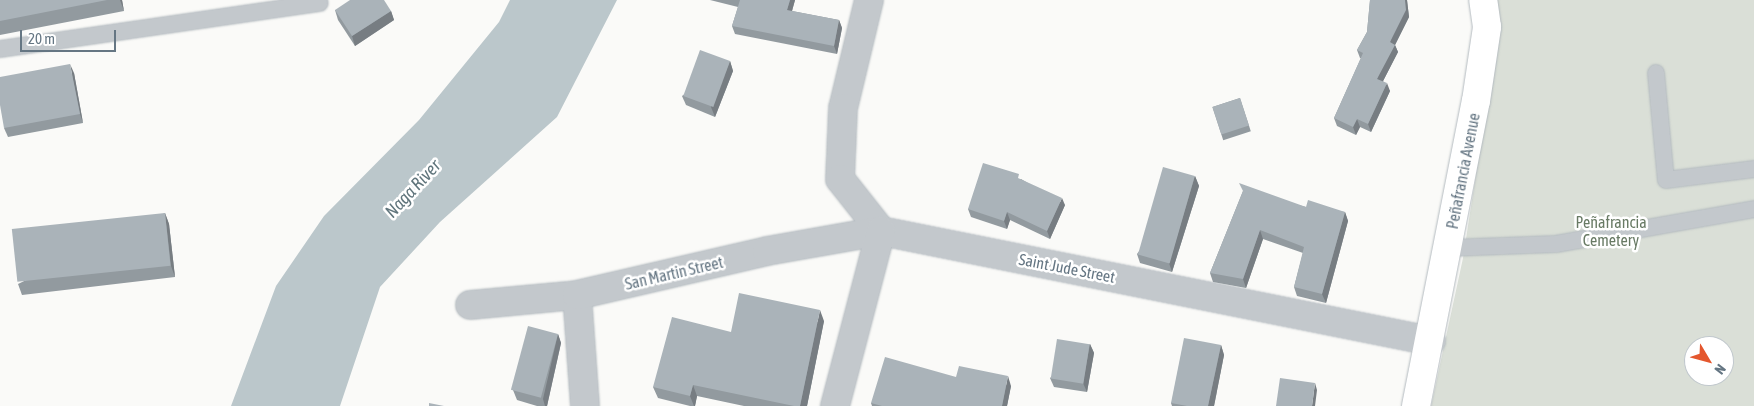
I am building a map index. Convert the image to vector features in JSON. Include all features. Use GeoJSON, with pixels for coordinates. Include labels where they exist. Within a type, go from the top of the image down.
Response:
{"type":"FeatureCollection","features":[{"type":"Feature","properties":{"kind":"main road","name":"Peñafrancia Avenue"},"geometry":{"type":"LineString","coordinates":[[1416,406],[1431,340],[1487,27],[1483,0]]}},
{"type":"Feature","properties":{"kind":"street"},"geometry":{"type":"LineString","coordinates":[[835,406],[881,231],[840,179],[842,108],[869,0]]}},
{"type":"Feature","properties":{"kind":"street","name":"San Martin Street"},"geometry":{"type":"LineString","coordinates":[[470,305],[577,295],[766,251],[881,231]]}},
{"type":"Feature","properties":{"kind":"street","name":"Saint Jude Street"},"geometry":{"type":"LineString","coordinates":[[881,231],[1431,340]]}},
{"type":"Feature","properties":{"kind":"street"},"geometry":{"type":"LineString","coordinates":[[577,295],[588,406]]}},
{"type":"Feature","properties":{"kind":"lane"},"geometry":{"type":"LineString","coordinates":[[0,49],[320,2]]}},
{"type":"Feature","properties":{"kind":"lane"},"geometry":{"type":"LineString","coordinates":[[1656,73],[1666,180],[1754,169]]}},
{"type":"Feature","properties":{"kind":"lane"},"geometry":{"type":"LineString","coordinates":[[1448,248],[1556,244],[1754,209]]}},
{"type":"Feature","properties":{"kind":"green space","name":"Peñafrancia Cemetery"},"geometry":{"type":"Polygon","coordinates":[[[1496,0],[1754,0],[1754,406],[1431,406],[1463,258],[1500,19],[1496,0]]]}},
{"type":"Feature","properties":{"kind":"water","name":"Naga River"},"geometry":{"type":"Polygon","coordinates":[[[510,0],[617,0],[557,117],[440,222],[380,287],[340,406],[231,406],[276,286],[324,216],[419,120],[499,22],[510,0]]]}},
{"type":"Feature","properties":{"kind":"building"},"geometry":{"type":"Polygon","coordinates":[[[0,0],[107,0],[0,21],[0,0]]]}},
{"type":"Feature","properties":{"kind":"building"},"geometry":{"type":"Polygon","coordinates":[[[350,0],[384,0],[391,11],[352,36],[335,10],[350,0]]]}},
{"type":"Feature","properties":{"kind":"building"},"geometry":{"type":"Polygon","coordinates":[[[740,0],[790,0],[787,10],[839,20],[834,46],[732,26],[740,0]]]}},
{"type":"Feature","properties":{"kind":"building"},"geometry":{"type":"Polygon","coordinates":[[[1370,0],[1405,0],[1406,10],[1390,42],[1395,45],[1377,79],[1387,83],[1368,124],[1357,119],[1353,127],[1334,118],[1363,53],[1357,50],[1367,32],[1370,0]]]}},
{"type":"Feature","properties":{"kind":"building"},"geometry":{"type":"Polygon","coordinates":[[[700,50],[730,61],[713,107],[683,96],[700,50]]]}},
{"type":"Feature","properties":{"kind":"building"},"geometry":{"type":"Polygon","coordinates":[[[70,64],[80,114],[4,128],[0,105],[0,77],[70,64]]]}},
{"type":"Feature","properties":{"kind":"building"},"geometry":{"type":"Polygon","coordinates":[[[1240,98],[1249,126],[1221,135],[1212,107],[1240,98]]]}},
{"type":"Feature","properties":{"kind":"building"},"geometry":{"type":"Polygon","coordinates":[[[983,163],[1019,174],[1018,178],[1062,198],[1047,231],[1007,212],[1004,221],[968,209],[983,163]]]}},
{"type":"Feature","properties":{"kind":"building"},"geometry":{"type":"Polygon","coordinates":[[[1163,167],[1195,176],[1170,264],[1138,254],[1163,167]]]}},
{"type":"Feature","properties":{"kind":"building"},"geometry":{"type":"Polygon","coordinates":[[[1239,183],[1306,207],[1308,200],[1345,212],[1322,294],[1294,287],[1304,247],[1260,230],[1243,279],[1210,273],[1243,191],[1239,183]]]}},
{"type":"Feature","properties":{"kind":"building"},"geometry":{"type":"Polygon","coordinates":[[[165,213],[171,266],[17,282],[12,229],[165,213]]]}},
{"type":"Feature","properties":{"kind":"building"},"geometry":{"type":"Polygon","coordinates":[[[739,293],[820,310],[800,406],[693,385],[690,396],[653,387],[672,317],[731,332],[739,293]]]}},
{"type":"Feature","properties":{"kind":"building"},"geometry":{"type":"Polygon","coordinates":[[[528,326],[558,334],[541,398],[511,390],[528,326]]]}},
{"type":"Feature","properties":{"kind":"building"},"geometry":{"type":"Polygon","coordinates":[[[1184,338],[1221,345],[1208,406],[1187,406],[1171,403],[1184,338]]]}},
{"type":"Feature","properties":{"kind":"building"},"geometry":{"type":"Polygon","coordinates":[[[1057,339],[1090,344],[1083,384],[1051,379],[1057,339]]]}},
{"type":"Feature","properties":{"kind":"building"},"geometry":{"type":"Polygon","coordinates":[[[885,357],[956,377],[959,366],[1008,376],[1002,406],[882,406],[871,403],[885,357]]]}},
{"type":"Feature","properties":{"kind":"building"},"geometry":{"type":"Polygon","coordinates":[[[1280,378],[1315,383],[1312,406],[1276,406],[1280,378]]]}},
{"type":"Feature","properties":{"kind":"building"},"geometry":{"type":"Polygon","coordinates":[[[429,403],[444,406],[429,406],[429,403]]]}}]}
